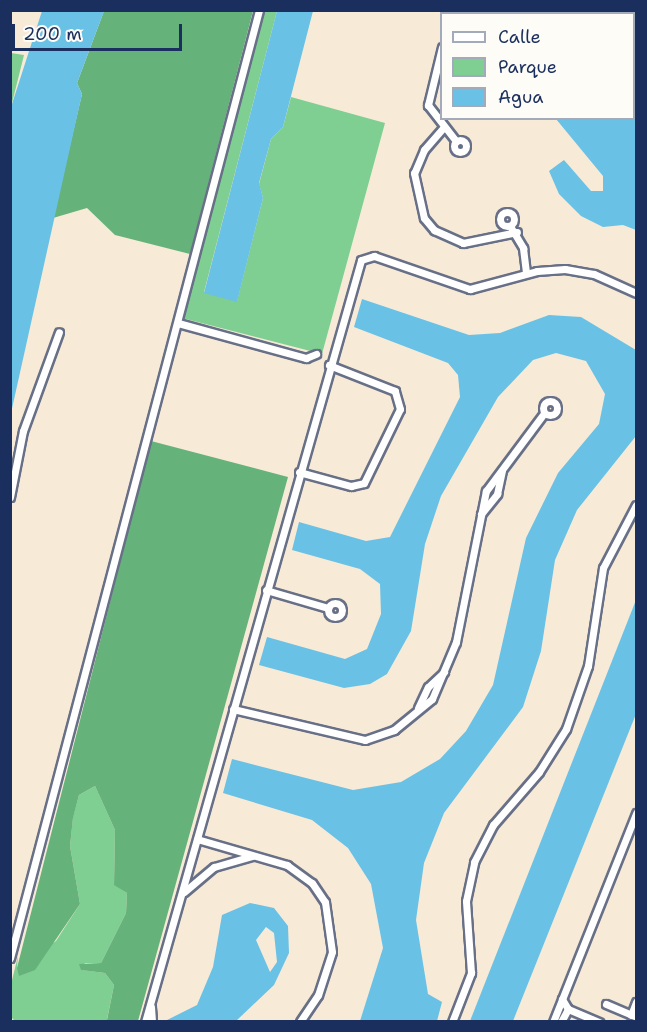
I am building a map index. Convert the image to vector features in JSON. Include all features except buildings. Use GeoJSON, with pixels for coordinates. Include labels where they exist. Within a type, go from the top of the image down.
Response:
{"type":"FeatureCollection","features":[{"type":"Feature","properties":{"kind":"street"},"geometry":{"type":"LineString","coordinates":[[10,958],[259,10]]}},
{"type":"Feature","properties":{"kind":"street"},"geometry":{"type":"LineString","coordinates":[[440,50],[427,94],[432,114],[456,141]]}},
{"type":"Feature","properties":{"kind":"street"},"geometry":{"type":"LineString","coordinates":[[444,128],[417,162],[413,187],[424,218],[434,230],[463,243],[516,232]]}},
{"type":"Feature","properties":{"kind":"street"},"geometry":{"type":"LineString","coordinates":[[510,226],[516,232],[526,273]]}},
{"type":"Feature","properties":{"kind":"street"},"geometry":{"type":"LineString","coordinates":[[145,1022],[357,267],[365,257],[470,289],[490,288],[526,273],[579,271],[636,293]]}},
{"type":"Feature","properties":{"kind":"street"},"geometry":{"type":"LineString","coordinates":[[178,323],[306,358],[316,354]]}},
{"type":"Feature","properties":{"kind":"street"},"geometry":{"type":"LineString","coordinates":[[10,497],[23,431],[59,332]]}},
{"type":"Feature","properties":{"kind":"street"},"geometry":{"type":"LineString","coordinates":[[299,472],[351,486],[364,483],[400,409],[395,391],[329,365]]}},
{"type":"Feature","properties":{"kind":"street"},"geometry":{"type":"LineString","coordinates":[[233,709],[357,741],[394,730],[435,695],[456,642],[486,491],[542,416]]}},
{"type":"Feature","properties":{"kind":"street"},"geometry":{"type":"LineString","coordinates":[[452,1022],[471,973],[466,911],[474,862],[493,825],[539,772],[566,729],[588,666],[603,568],[636,505]]}},
{"type":"Feature","properties":{"kind":"street"},"geometry":{"type":"LineString","coordinates":[[266,590],[328,608]]}},
{"type":"Feature","properties":{"kind":"street"},"geometry":{"type":"LineString","coordinates":[[553,1022],[636,813]]}},
{"type":"Feature","properties":{"kind":"street"},"geometry":{"type":"LineString","coordinates":[[197,839],[254,855],[303,875],[329,913],[330,962],[300,1022]]}},
{"type":"Feature","properties":{"kind":"street"},"geometry":{"type":"LineString","coordinates":[[182,894],[214,867],[254,855]]}},
{"type":"Feature","properties":{"kind":"street"},"geometry":{"type":"LineString","coordinates":[[562,999],[568,1009],[599,1022]]}},
{"type":"Feature","properties":{"kind":"street"},"geometry":{"type":"LineString","coordinates":[[606,1004],[634,1016],[636,1002]]}},
{"type":"Feature","properties":{"kind":"street"},"geometry":{"type":"LineString","coordinates":[[151,1004],[152,1022]]}},
{"type":"Feature","properties":{"kind":"street"},"geometry":{"type":"LineString","coordinates":[[561,1022],[568,1009]]}},
{"type":"Feature","properties":{"kind":"green space"},"geometry":{"type":"Polygon","coordinates":[[[104,11],[253,11],[190,254],[115,235],[87,208],[53,218],[82,94],[77,83],[104,11]]]}},
{"type":"Feature","properties":{"kind":"green space"},"geometry":{"type":"Polygon","coordinates":[[[264,11],[277,11],[204,292],[237,301],[263,198],[259,184],[271,139],[283,127],[291,97],[385,123],[322,354],[182,318],[264,11]]]}},
{"type":"Feature","properties":{"kind":"green space"},"geometry":{"type":"Polygon","coordinates":[[[11,53],[24,55],[11,107],[11,53]]]}},
{"type":"Feature","properties":{"kind":"green space"},"geometry":{"type":"Polygon","coordinates":[[[151,441],[288,477],[138,1021],[112,1021],[107,1020],[114,985],[105,973],[81,970],[79,964],[101,963],[126,913],[127,893],[114,885],[115,830],[95,786],[79,795],[73,818],[70,846],[80,904],[35,970],[19,976],[17,968],[151,441]]]}},
{"type":"Feature","properties":{"kind":"green space"},"geometry":{"type":"Polygon","coordinates":[[[95,786],[115,830],[114,884],[127,893],[126,913],[101,963],[85,963],[82,970],[105,973],[114,985],[107,1019],[112,1021],[16,1022],[11,1017],[11,984],[18,956],[17,968],[56,941],[80,904],[70,846],[73,817],[79,795],[95,786]]]}},
{"type":"Feature","properties":{"kind":"water"},"geometry":{"type":"Polygon","coordinates":[[[42,11],[104,11],[77,83],[82,94],[11,413],[11,107],[42,11]]]}},
{"type":"Feature","properties":{"kind":"water"},"geometry":{"type":"Polygon","coordinates":[[[277,11],[313,11],[283,127],[271,139],[259,183],[263,198],[237,302],[204,293],[277,11]]]}},
{"type":"Feature","properties":{"kind":"water"},"geometry":{"type":"Polygon","coordinates":[[[475,11],[582,11],[584,12],[475,11]]]}},
{"type":"Feature","properties":{"kind":"water"},"geometry":{"type":"Polygon","coordinates":[[[635,66],[636,230],[623,225],[603,227],[581,216],[559,194],[549,171],[564,160],[591,191],[603,191],[603,176],[557,120],[635,120],[635,66]]]}},
{"type":"Feature","properties":{"kind":"water"},"geometry":{"type":"Polygon","coordinates":[[[362,299],[469,335],[500,333],[549,315],[581,317],[636,350],[636,436],[577,510],[555,560],[541,651],[523,707],[444,813],[424,863],[416,920],[428,994],[442,1002],[437,1021],[360,1021],[383,948],[371,884],[348,848],[312,820],[223,793],[232,759],[353,790],[401,782],[440,759],[466,731],[493,685],[526,538],[558,473],[599,424],[605,394],[586,361],[556,353],[533,360],[498,397],[441,496],[425,544],[411,631],[387,674],[370,684],[344,688],[259,665],[267,637],[345,659],[367,649],[381,614],[380,584],[360,569],[292,550],[299,522],[366,541],[390,537],[460,397],[458,375],[448,363],[354,327],[362,299]]]}},
{"type":"Feature","properties":{"kind":"water"},"geometry":{"type":"Polygon","coordinates":[[[636,600],[636,714],[513,1021],[470,1021],[636,600]]]}},
{"type":"Feature","properties":{"kind":"water"},"geometry":{"type":"Polygon","coordinates":[[[250,903],[274,908],[288,926],[289,953],[274,985],[236,1021],[165,1021],[197,1005],[213,967],[222,915],[250,903]],[[266,927],[256,940],[270,972],[277,962],[274,933],[266,927]]]}}]}
